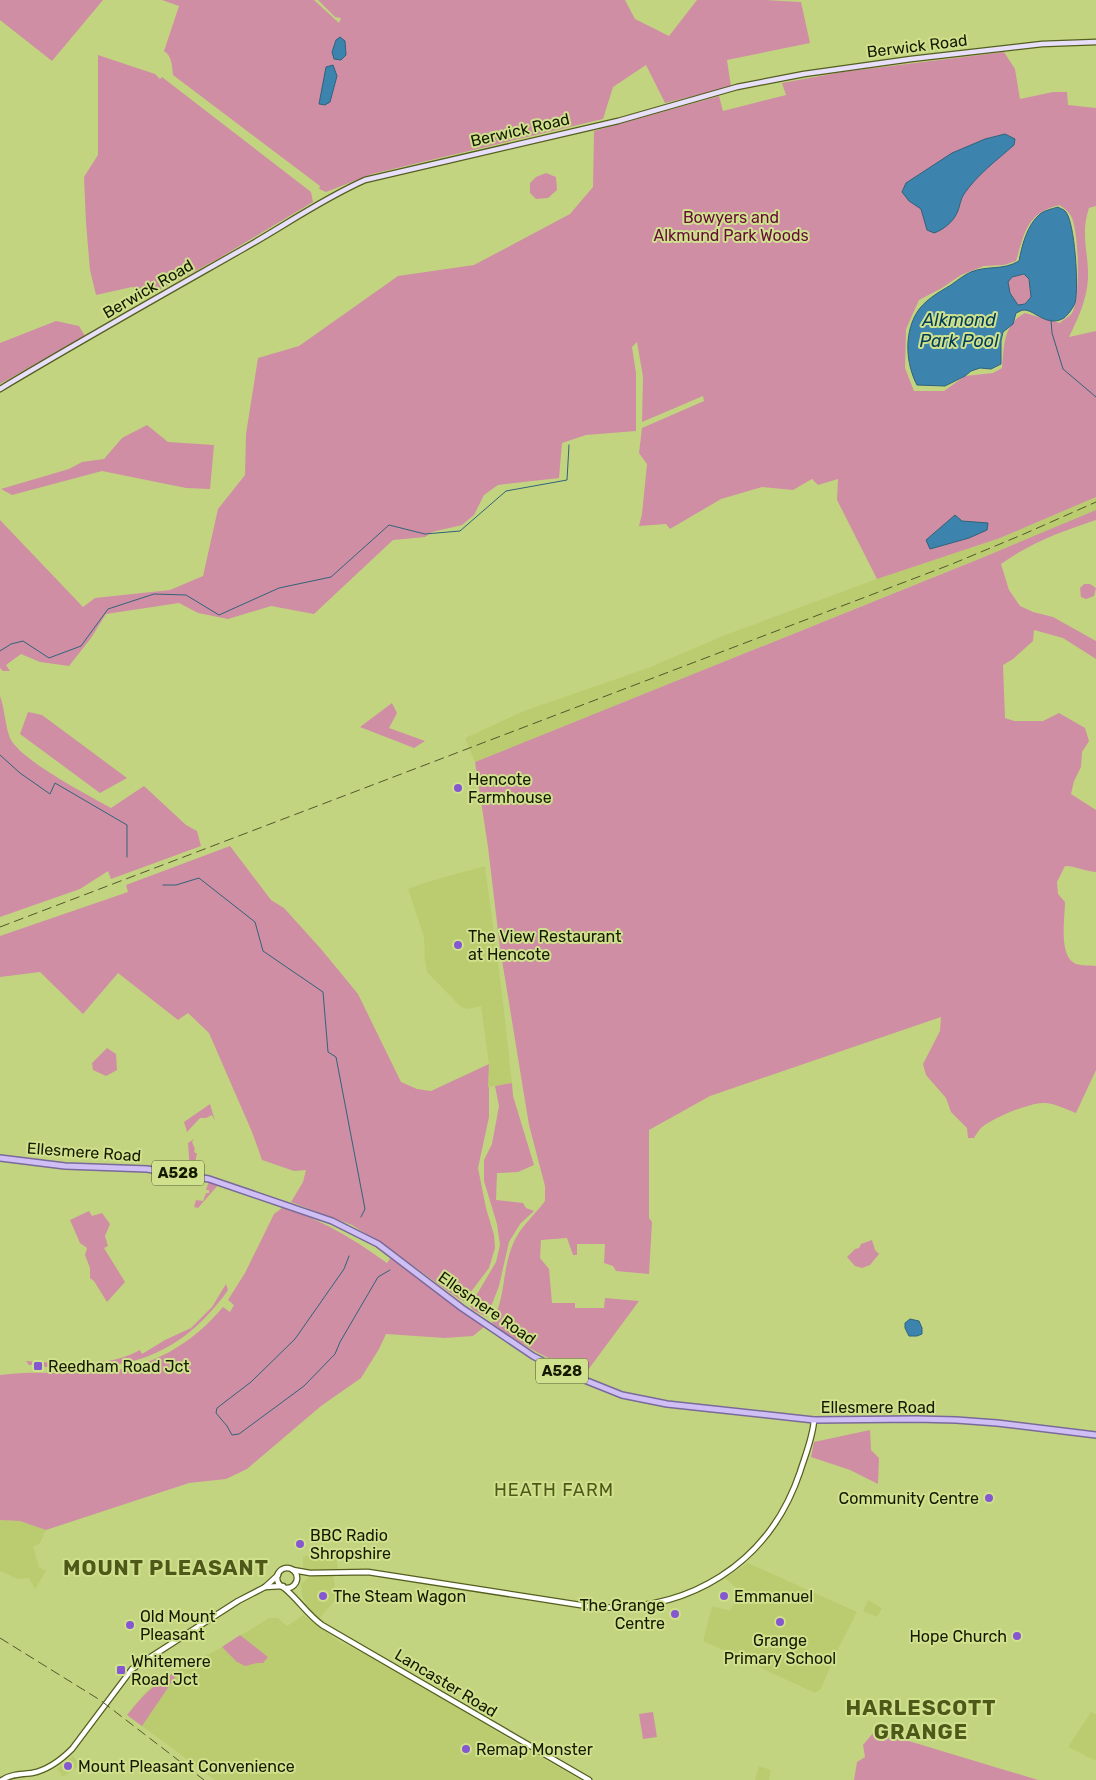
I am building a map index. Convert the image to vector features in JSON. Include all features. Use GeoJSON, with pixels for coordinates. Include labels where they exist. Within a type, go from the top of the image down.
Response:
{"type":"FeatureCollection","features":[{"type":"Feature","properties":{"kind":"main road","name":"Berwick Road"},"geometry":{"type":"LineString","coordinates":[[0,389],[252,244],[339,191],[365,180],[618,121],[738,87],[804,74],[1033,45],[1096,42]]}},
{"type":"Feature","properties":{"kind":"main road","name":"Ellesmere Road"},"geometry":{"type":"LineString","coordinates":[[0,1158],[65,1166],[147,1169],[212,1180],[332,1220],[378,1244],[462,1308],[533,1356],[562,1371],[622,1395],[647,1401],[814,1420],[956,1420],[1096,1435]]}},
{"type":"Feature","properties":{"kind":"street"},"geometry":{"type":"LineString","coordinates":[[2,1780],[15,1775],[44,1770],[64,1758],[132,1668],[238,1601],[265,1587],[285,1568],[310,1572],[368,1572],[593,1607],[636,1607],[693,1592],[722,1576],[751,1552],[773,1528],[794,1489],[806,1454],[814,1420]]}},
{"type":"Feature","properties":{"kind":"street"},"geometry":{"type":"LineString","coordinates":[[293,1570],[296,1576],[297,1599]]}},
{"type":"Feature","properties":{"kind":"street"},"geometry":{"type":"LineString","coordinates":[[265,1587],[292,1586],[310,1572]]}},
{"type":"Feature","properties":{"kind":"street"},"geometry":{"type":"LineString","coordinates":[[278,1575],[278,1582],[283,1587]]}},
{"type":"Feature","properties":{"kind":"street","name":"Lancaster Road"},"geometry":{"type":"LineString","coordinates":[[283,1587],[297,1599],[310,1616],[322,1625],[589,1780]]}},
{"type":"Feature","properties":{"kind":"shaded area"},"geometry":{"type":"Polygon","coordinates":[[[1096,497],[1096,510],[1033,537],[475,762],[465,738],[524,711],[648,668],[725,635],[877,579],[1000,538],[1096,497]]]}},
{"type":"Feature","properties":{"kind":"shaded area"},"geometry":{"type":"Polygon","coordinates":[[[485,866],[512,1083],[488,1087],[489,1064],[481,1006],[469,1009],[461,1007],[427,972],[424,937],[408,889],[485,866]]]}},
{"type":"Feature","properties":{"kind":"shaded area"},"geometry":{"type":"Polygon","coordinates":[[[0,1520],[20,1521],[46,1530],[40,1543],[33,1547],[39,1567],[46,1571],[35,1589],[29,1578],[18,1579],[0,1571],[0,1520]]]}},
{"type":"Feature","properties":{"kind":"shaded area"},"geometry":{"type":"Polygon","coordinates":[[[335,1551],[338,1569],[303,1571],[303,1557],[315,1553],[335,1551]]]}},
{"type":"Feature","properties":{"kind":"shaded area","name":"Grange Primary School"},"geometry":{"type":"Polygon","coordinates":[[[748,1563],[857,1612],[835,1655],[821,1689],[815,1693],[703,1641],[712,1606],[730,1611],[740,1591],[725,1578],[748,1563]]]}},
{"type":"Feature","properties":{"kind":"shaded area"},"geometry":{"type":"Polygon","coordinates":[[[313,1576],[333,1576],[338,1601],[334,1601],[318,1620],[304,1605],[306,1603],[302,1596],[301,1584],[313,1576]]]}},
{"type":"Feature","properties":{"kind":"shaded area"},"geometry":{"type":"Polygon","coordinates":[[[868,1600],[882,1608],[877,1617],[863,1611],[868,1600]]]}},
{"type":"Feature","properties":{"kind":"shaded area"},"geometry":{"type":"Polygon","coordinates":[[[303,1615],[340,1642],[386,1664],[580,1780],[215,1780],[127,1715],[157,1682],[222,1647],[269,1618],[278,1618],[287,1626],[303,1615]]]}},
{"type":"Feature","properties":{"kind":"shaded area"},"geometry":{"type":"Polygon","coordinates":[[[1091,1712],[1096,1714],[1096,1761],[1068,1747],[1091,1712]]]}},
{"type":"Feature","properties":{"kind":"shaded area"},"geometry":{"type":"Polygon","coordinates":[[[73,1756],[80,1765],[63,1777],[57,1769],[73,1756]]]}},
{"type":"Feature","properties":{"kind":"shaded area"},"geometry":{"type":"Polygon","coordinates":[[[759,1766],[771,1770],[769,1780],[755,1780],[759,1766]]]}},
{"type":"Feature","properties":{"kind":"green space"},"geometry":{"type":"Polygon","coordinates":[[[0,0],[103,0],[52,61],[0,20],[0,0]]]}},
{"type":"Feature","properties":{"kind":"green space"},"geometry":{"type":"Polygon","coordinates":[[[162,0],[314,0],[339,23],[341,18],[335,17],[318,0],[625,0],[635,19],[669,36],[697,0],[801,2],[810,43],[727,60],[731,87],[665,103],[646,65],[613,87],[603,119],[372,174],[326,192],[319,189],[320,186],[173,75],[170,58],[164,51],[179,6],[162,0]]]}},
{"type":"Feature","properties":{"kind":"green space","name":"Bowyers and Alkmund Park Woods"},"geometry":{"type":"Polygon","coordinates":[[[1004,52],[1015,69],[1020,99],[1053,92],[1067,92],[1068,105],[1096,108],[1096,206],[1089,208],[1085,227],[1088,278],[1082,309],[1069,337],[1096,331],[1096,497],[1000,538],[877,579],[837,500],[838,479],[818,485],[812,479],[793,490],[762,487],[721,499],[670,529],[666,524],[639,526],[647,464],[639,453],[642,428],[704,401],[703,396],[642,422],[643,377],[637,342],[632,347],[636,373],[636,431],[586,435],[562,443],[559,478],[498,485],[484,495],[474,515],[462,525],[432,532],[425,537],[393,540],[314,614],[271,606],[228,619],[198,613],[179,603],[106,614],[91,638],[69,666],[40,662],[21,654],[6,665],[10,671],[3,671],[0,668],[0,520],[83,607],[95,598],[170,590],[203,576],[218,509],[245,475],[246,434],[258,358],[299,346],[398,276],[474,265],[570,214],[593,187],[594,131],[719,96],[723,111],[786,95],[782,83],[842,72],[1004,52]],[[1059,205],[1040,213],[1028,225],[1016,261],[1004,265],[984,266],[961,275],[919,300],[906,329],[905,368],[914,391],[944,391],[965,376],[993,373],[1002,368],[1006,337],[1012,323],[1025,313],[1060,323],[1072,313],[1075,305],[1078,279],[1076,235],[1071,216],[1059,205]]]}},
{"type":"Feature","properties":{"kind":"green space"},"geometry":{"type":"Polygon","coordinates":[[[98,55],[155,74],[160,79],[162,77],[311,192],[313,202],[216,260],[155,292],[132,287],[96,295],[90,270],[84,177],[98,155],[98,55]]]}},
{"type":"Feature","properties":{"kind":"green space"},"geometry":{"type":"Polygon","coordinates":[[[546,173],[556,177],[557,190],[548,198],[536,199],[530,193],[530,183],[536,177],[546,173]]]}},
{"type":"Feature","properties":{"kind":"green space"},"geometry":{"type":"Polygon","coordinates":[[[1024,274],[1029,279],[1031,297],[1025,304],[1018,305],[1009,293],[1007,282],[1012,277],[1024,274]]]}},
{"type":"Feature","properties":{"kind":"green space"},"geometry":{"type":"Polygon","coordinates":[[[56,321],[79,326],[85,336],[0,384],[0,343],[56,321]]]}},
{"type":"Feature","properties":{"kind":"green space"},"geometry":{"type":"Polygon","coordinates":[[[147,425],[168,442],[214,445],[210,489],[186,488],[102,471],[12,495],[1,489],[69,469],[82,462],[104,459],[122,438],[147,425]]]}},
{"type":"Feature","properties":{"kind":"green space"},"geometry":{"type":"Polygon","coordinates":[[[1096,510],[1096,520],[1047,538],[1001,564],[1009,590],[1020,606],[1033,612],[1053,617],[1096,641],[1096,659],[1063,638],[1034,630],[1033,641],[1013,659],[1003,665],[1005,718],[1014,721],[1043,721],[1059,713],[1085,728],[1089,741],[1082,752],[1081,767],[1074,781],[1071,794],[1096,810],[1096,872],[1065,866],[1057,882],[1058,894],[1065,902],[1064,936],[1070,960],[1076,964],[1096,966],[1096,1070],[1076,1113],[1059,1106],[1042,1103],[1036,1104],[993,1120],[981,1128],[974,1138],[968,1138],[967,1128],[951,1112],[946,1098],[926,1075],[923,1064],[940,1031],[941,1017],[710,1096],[649,1130],[649,1218],[652,1222],[649,1274],[616,1271],[613,1266],[604,1263],[605,1244],[577,1244],[577,1255],[573,1255],[567,1238],[541,1240],[540,1258],[549,1269],[552,1303],[575,1303],[575,1308],[604,1308],[605,1298],[639,1301],[585,1374],[537,1352],[492,1323],[500,1303],[507,1263],[513,1244],[527,1222],[545,1201],[545,1186],[529,1125],[500,948],[488,847],[475,762],[1096,510]]]}},
{"type":"Feature","properties":{"kind":"green space"},"geometry":{"type":"Polygon","coordinates":[[[1084,584],[1090,584],[1096,588],[1094,596],[1086,599],[1081,597],[1080,588],[1084,584]]]}},
{"type":"Feature","properties":{"kind":"green space"},"geometry":{"type":"Polygon","coordinates":[[[0,696],[10,738],[16,747],[40,766],[111,808],[144,786],[186,825],[197,831],[201,846],[111,879],[108,871],[80,889],[0,917],[0,696]]]}},
{"type":"Feature","properties":{"kind":"green space"},"geometry":{"type":"Polygon","coordinates":[[[392,703],[397,713],[389,728],[425,741],[414,748],[360,727],[392,703]]]}},
{"type":"Feature","properties":{"kind":"green space"},"geometry":{"type":"Polygon","coordinates":[[[28,712],[42,715],[127,778],[100,793],[20,734],[28,712]]]}},
{"type":"Feature","properties":{"kind":"green space"},"geometry":{"type":"Polygon","coordinates":[[[230,846],[271,900],[284,908],[358,994],[401,1082],[417,1089],[431,1091],[489,1064],[489,1117],[478,1168],[486,1208],[494,1235],[495,1248],[489,1268],[464,1301],[352,1225],[291,1202],[303,1182],[306,1170],[294,1171],[262,1160],[252,1132],[209,1033],[188,1013],[178,1020],[118,973],[83,1014],[40,972],[0,977],[0,936],[128,892],[126,885],[230,846]]]}},
{"type":"Feature","properties":{"kind":"green space"},"geometry":{"type":"Polygon","coordinates":[[[107,1048],[116,1054],[117,1070],[106,1076],[93,1070],[92,1063],[107,1048]]]}},
{"type":"Feature","properties":{"kind":"green space"},"geometry":{"type":"Polygon","coordinates":[[[512,1083],[513,1096],[534,1165],[518,1172],[497,1173],[496,1200],[523,1203],[526,1208],[534,1211],[520,1224],[509,1242],[499,1286],[487,1317],[473,1310],[470,1306],[496,1262],[500,1245],[497,1224],[484,1181],[484,1160],[492,1144],[499,1106],[495,1086],[512,1083]]]}},
{"type":"Feature","properties":{"kind":"green space"},"geometry":{"type":"Polygon","coordinates":[[[210,1104],[215,1121],[212,1115],[200,1118],[187,1132],[184,1122],[210,1104]]]}},
{"type":"Feature","properties":{"kind":"green space"},"geometry":{"type":"Polygon","coordinates":[[[194,1139],[192,1142],[195,1153],[197,1153],[195,1163],[201,1164],[198,1165],[198,1173],[190,1171],[188,1143],[194,1139]]]}},
{"type":"Feature","properties":{"kind":"green space"},"geometry":{"type":"Polygon","coordinates":[[[209,1181],[219,1184],[198,1208],[194,1207],[196,1200],[203,1201],[206,1193],[209,1193],[209,1190],[206,1190],[209,1181]]]}},
{"type":"Feature","properties":{"kind":"green space"},"geometry":{"type":"Polygon","coordinates":[[[282,1208],[296,1212],[337,1231],[387,1263],[391,1257],[484,1327],[473,1336],[445,1338],[386,1334],[361,1378],[321,1406],[247,1469],[226,1479],[189,1483],[46,1530],[20,1521],[0,1520],[0,1375],[121,1370],[169,1352],[198,1332],[223,1307],[230,1312],[234,1305],[228,1300],[245,1273],[274,1214],[282,1208]]]}},
{"type":"Feature","properties":{"kind":"green space"},"geometry":{"type":"Polygon","coordinates":[[[89,1211],[92,1216],[102,1213],[110,1224],[105,1236],[108,1246],[104,1248],[125,1282],[107,1302],[94,1281],[90,1278],[90,1268],[85,1255],[87,1248],[80,1243],[70,1220],[89,1211]]]}},
{"type":"Feature","properties":{"kind":"green space"},"geometry":{"type":"Polygon","coordinates":[[[872,1240],[875,1250],[879,1254],[870,1265],[862,1268],[855,1266],[847,1257],[855,1249],[859,1248],[861,1244],[872,1240]]]}},
{"type":"Feature","properties":{"kind":"green space"},"geometry":{"type":"Polygon","coordinates":[[[226,1284],[228,1290],[196,1327],[184,1337],[141,1359],[115,1365],[85,1367],[45,1367],[40,1364],[29,1365],[26,1361],[84,1363],[113,1360],[140,1350],[142,1354],[165,1340],[191,1328],[212,1307],[226,1284]]]}},
{"type":"Feature","properties":{"kind":"green space"},"geometry":{"type":"Polygon","coordinates":[[[870,1430],[871,1450],[879,1458],[878,1484],[850,1470],[811,1457],[814,1442],[870,1430]]]}},
{"type":"Feature","properties":{"kind":"green space"},"geometry":{"type":"Polygon","coordinates":[[[240,1635],[268,1657],[263,1663],[245,1666],[237,1662],[222,1647],[240,1635]]]}},
{"type":"Feature","properties":{"kind":"green space"},"geometry":{"type":"Polygon","coordinates":[[[177,1671],[178,1673],[142,1726],[127,1715],[150,1690],[177,1671]]]}},
{"type":"Feature","properties":{"kind":"green space"},"geometry":{"type":"Polygon","coordinates":[[[653,1712],[657,1737],[643,1739],[639,1714],[653,1712]]]}},
{"type":"Feature","properties":{"kind":"green space"},"geometry":{"type":"Polygon","coordinates":[[[873,1733],[902,1739],[1038,1780],[854,1780],[857,1762],[865,1757],[863,1745],[873,1733]]]}},
{"type":"Feature","properties":{"kind":"water"},"geometry":{"type":"Polygon","coordinates":[[[340,37],[345,41],[346,55],[341,60],[334,59],[332,52],[336,40],[340,37]]]}},
{"type":"Feature","properties":{"kind":"water"},"geometry":{"type":"Polygon","coordinates":[[[333,65],[337,76],[330,102],[325,105],[319,104],[326,67],[333,65]]]}},
{"type":"Feature","properties":{"kind":"water"},"geometry":{"type":"Polygon","coordinates":[[[1005,134],[1015,139],[1014,145],[969,187],[963,196],[957,213],[944,228],[934,233],[927,230],[921,209],[909,201],[902,192],[906,183],[952,153],[985,139],[1005,134]]]}},
{"type":"Feature","properties":{"kind":"water","name":"Alkmond Park Pool"},"geometry":{"type":"Polygon","coordinates":[[[1058,207],[1064,210],[1068,217],[1074,240],[1076,295],[1075,303],[1069,313],[1058,321],[1052,321],[1028,311],[1023,310],[1016,313],[1013,324],[1003,332],[1001,364],[991,369],[980,368],[971,371],[945,386],[917,385],[909,359],[908,340],[912,322],[919,309],[932,297],[968,273],[1007,266],[1019,261],[1028,229],[1035,219],[1042,213],[1058,207]],[[1024,274],[1012,277],[1008,282],[1010,293],[1018,305],[1025,304],[1031,297],[1029,279],[1024,274]]]}},
{"type":"Feature","properties":{"kind":"water"},"geometry":{"type":"Polygon","coordinates":[[[955,515],[962,521],[988,523],[987,530],[969,538],[930,549],[926,540],[955,515]]]}},
{"type":"Feature","properties":{"kind":"water"},"geometry":{"type":"Polygon","coordinates":[[[910,1319],[919,1321],[922,1334],[909,1336],[905,1323],[910,1319]]]}},
{"type":"Feature","properties":{"kind":"waterway"},"geometry":{"type":"LineString","coordinates":[[1051,320],[1052,333],[1063,369],[1096,397]]}},
{"type":"Feature","properties":{"kind":"waterway"},"geometry":{"type":"LineString","coordinates":[[0,651],[11,644],[23,641],[49,658],[81,646],[108,609],[154,594],[186,595],[219,615],[279,588],[331,577],[389,525],[425,534],[460,531],[506,491],[567,480],[569,445]]}},
{"type":"Feature","properties":{"kind":"waterway"},"geometry":{"type":"LineString","coordinates":[[0,755],[20,773],[50,794],[55,783],[127,825],[127,857]]}},
{"type":"Feature","properties":{"kind":"waterway"},"geometry":{"type":"LineString","coordinates":[[163,885],[176,885],[199,878],[255,922],[263,951],[323,992],[328,1052],[336,1057],[365,1209],[361,1217]]}},
{"type":"Feature","properties":{"kind":"waterway"},"geometry":{"type":"LineString","coordinates":[[349,1256],[344,1269],[295,1339],[251,1382],[217,1408],[216,1413],[232,1435],[239,1434],[304,1386],[335,1354],[378,1277],[390,1270]]}},
{"type":"Feature","properties":{"kind":"railway"},"geometry":{"type":"LineString","coordinates":[[0,927],[952,564],[1096,502]]}},
{"type":"Feature","properties":{"kind":"railway"},"geometry":{"type":"LineString","coordinates":[[0,1638],[100,1700],[204,1780]]}},
{"type":"Feature","properties":{"kind":"place","name":"Hencote Farmhouse"},"geometry":{"type":"Point","coordinates":[458,788]}},
{"type":"Feature","properties":{"kind":"place","name":"The View Restaurant at Hencote"},"geometry":{"type":"Point","coordinates":[458,945]}},
{"type":"Feature","properties":{"kind":"place","name":"Reedham Road Jct"},"geometry":{"type":"Point","coordinates":[38,1366]}},
{"type":"Feature","properties":{"kind":"place","name":"Community Centre"},"geometry":{"type":"Point","coordinates":[989,1498]}},
{"type":"Feature","properties":{"kind":"place","name":"BBC Radio Shropshire"},"geometry":{"type":"Point","coordinates":[300,1544]}},
{"type":"Feature","properties":{"kind":"place","name":"The Steam Wagon"},"geometry":{"type":"Point","coordinates":[323,1596]}},
{"type":"Feature","properties":{"kind":"place","name":"Emmanuel"},"geometry":{"type":"Point","coordinates":[724,1596]}},
{"type":"Feature","properties":{"kind":"place","name":"The Grange Centre"},"geometry":{"type":"Point","coordinates":[675,1614]}},
{"type":"Feature","properties":{"kind":"place","name":"Grange Primary School"},"geometry":{"type":"Point","coordinates":[780,1622]}},
{"type":"Feature","properties":{"kind":"place","name":"Old Mount Pleasant"},"geometry":{"type":"Point","coordinates":[130,1625]}},
{"type":"Feature","properties":{"kind":"place","name":"Hope Church"},"geometry":{"type":"Point","coordinates":[1017,1636]}},
{"type":"Feature","properties":{"kind":"place","name":"Whitemere Road Jct"},"geometry":{"type":"Point","coordinates":[121,1670]}},
{"type":"Feature","properties":{"kind":"place","name":"Remap Monster"},"geometry":{"type":"Point","coordinates":[466,1749]}},
{"type":"Feature","properties":{"kind":"place","name":"Mount Pleasant Convenience"},"geometry":{"type":"Point","coordinates":[68,1766]}},
{"type":"Feature","properties":{"kind":"district","name":"HEATH FARM"},"geometry":{"type":"Point","coordinates":[554,1490]}},
{"type":"Feature","properties":{"kind":"district","name":"MOUNT PLEASANT"},"geometry":{"type":"Point","coordinates":[166,1567]}},
{"type":"Feature","properties":{"kind":"district","name":"HARLESCOTT GRANGE"},"geometry":{"type":"Point","coordinates":[921,1719]}}]}
